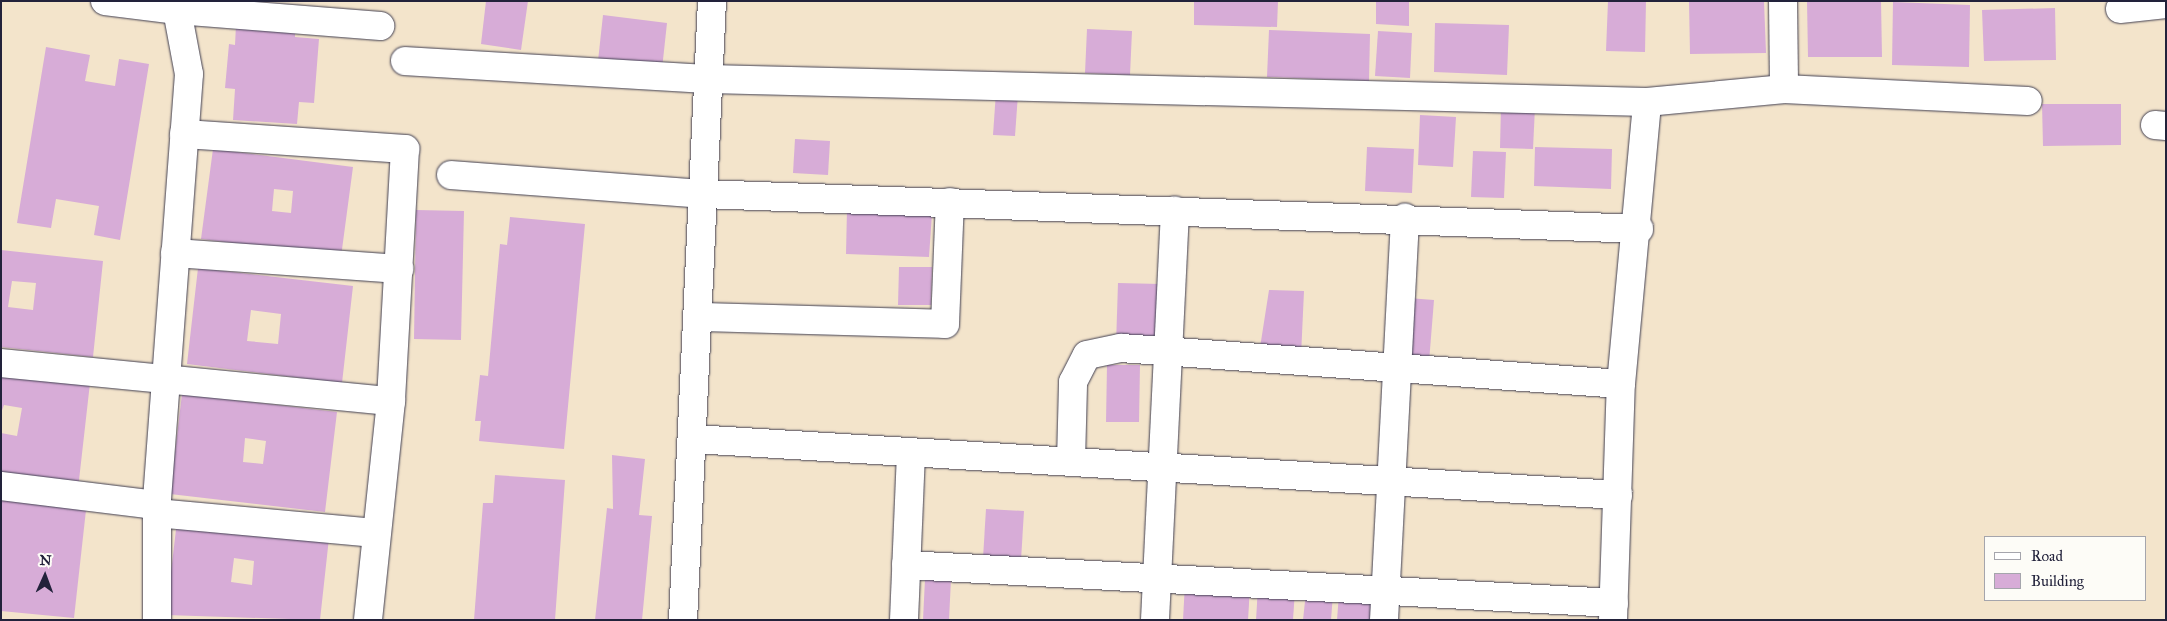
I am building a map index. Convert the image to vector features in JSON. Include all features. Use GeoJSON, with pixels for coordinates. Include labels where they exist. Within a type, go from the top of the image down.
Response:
{"type":"FeatureCollection","features":[{"type":"Feature","properties":{"kind":"street"},"geometry":{"type":"LineString","coordinates":[[105,1],[177,10],[380,26]]}},
{"type":"Feature","properties":{"kind":"street"},"geometry":{"type":"LineString","coordinates":[[683,620],[694,439],[712,1]]}},
{"type":"Feature","properties":{"kind":"street"},"geometry":{"type":"LineString","coordinates":[[1783,1],[1784,89]]}},
{"type":"Feature","properties":{"kind":"street"},"geometry":{"type":"LineString","coordinates":[[2120,10],[2166,4]]}},
{"type":"Feature","properties":{"kind":"street"},"geometry":{"type":"LineString","coordinates":[[157,620],[156,509],[189,74],[177,10]]}},
{"type":"Feature","properties":{"kind":"street"},"geometry":{"type":"LineString","coordinates":[[405,61],[708,79],[1647,102],[1784,89],[2028,101]]}},
{"type":"Feature","properties":{"kind":"street"},"geometry":{"type":"LineString","coordinates":[[906,565],[1157,576],[1613,611],[1621,384],[1639,229],[1647,102]]}},
{"type":"Feature","properties":{"kind":"street"},"geometry":{"type":"LineString","coordinates":[[184,134],[406,149],[391,400],[375,533],[368,620]]}},
{"type":"Feature","properties":{"kind":"street"},"geometry":{"type":"LineString","coordinates":[[451,175],[704,194],[1405,218],[1639,229]]}},
{"type":"Feature","properties":{"kind":"street"},"geometry":{"type":"LineString","coordinates":[[699,317],[945,324],[950,202]]}},
{"type":"Feature","properties":{"kind":"street"},"geometry":{"type":"LineString","coordinates":[[1155,620],[1176,210]]}},
{"type":"Feature","properties":{"kind":"street"},"geometry":{"type":"LineString","coordinates":[[1384,620],[1405,218]]}},
{"type":"Feature","properties":{"kind":"street"},"geometry":{"type":"LineString","coordinates":[[175,253],[399,269]]}},
{"type":"Feature","properties":{"kind":"street"},"geometry":{"type":"LineString","coordinates":[[1072,462],[1073,382],[1087,355],[1121,348],[1621,384]]}},
{"type":"Feature","properties":{"kind":"street"},"geometry":{"type":"LineString","coordinates":[[1,362],[391,400]]}},
{"type":"Feature","properties":{"kind":"street"},"geometry":{"type":"LineString","coordinates":[[694,439],[1618,495]]}},
{"type":"Feature","properties":{"kind":"street"},"geometry":{"type":"LineString","coordinates":[[904,620],[911,452]]}},
{"type":"Feature","properties":{"kind":"street"},"geometry":{"type":"LineString","coordinates":[[1,486],[156,509],[375,533]]}},
{"type":"Feature","properties":{"kind":"building"},"geometry":{"type":"Polygon","coordinates":[[[486,1],[528,1],[521,50],[481,44],[486,1]]]}},
{"type":"Feature","properties":{"kind":"building"},"geometry":{"type":"Polygon","coordinates":[[[1194,1],[1278,1],[1277,27],[1194,25],[1194,1]]]}},
{"type":"Feature","properties":{"kind":"building"},"geometry":{"type":"Polygon","coordinates":[[[1376,1],[1409,1],[1409,26],[1376,24],[1376,1]]]}},
{"type":"Feature","properties":{"kind":"building"},"geometry":{"type":"Polygon","coordinates":[[[1608,1],[1646,1],[1645,52],[1606,51],[1608,1]]]}},
{"type":"Feature","properties":{"kind":"building"},"geometry":{"type":"Polygon","coordinates":[[[1764,1],[1766,53],[1690,54],[1689,2],[1764,1]]]}},
{"type":"Feature","properties":{"kind":"building"},"geometry":{"type":"Polygon","coordinates":[[[1807,1],[1881,1],[1882,57],[1808,57],[1807,1]]]}},
{"type":"Feature","properties":{"kind":"building"},"geometry":{"type":"Polygon","coordinates":[[[1893,2],[1970,5],[1969,67],[1892,65],[1893,2]]]}},
{"type":"Feature","properties":{"kind":"building"},"geometry":{"type":"Polygon","coordinates":[[[2055,8],[2056,60],[1984,61],[1982,10],[2055,8]]]}},
{"type":"Feature","properties":{"kind":"building"},"geometry":{"type":"Polygon","coordinates":[[[603,15],[667,23],[662,69],[598,61],[603,15]]]}},
{"type":"Feature","properties":{"kind":"building"},"geometry":{"type":"Polygon","coordinates":[[[1435,23],[1509,25],[1507,75],[1434,72],[1435,23]]]}},
{"type":"Feature","properties":{"kind":"building"},"geometry":{"type":"Polygon","coordinates":[[[236,25],[295,29],[295,37],[319,39],[314,103],[299,102],[297,124],[233,120],[235,89],[225,88],[229,44],[235,45],[236,25]]]}},
{"type":"Feature","properties":{"kind":"building"},"geometry":{"type":"Polygon","coordinates":[[[1087,29],[1132,31],[1130,75],[1085,73],[1087,29]]]}},
{"type":"Feature","properties":{"kind":"building"},"geometry":{"type":"Polygon","coordinates":[[[1269,30],[1370,34],[1369,81],[1267,77],[1269,30]]]}},
{"type":"Feature","properties":{"kind":"building"},"geometry":{"type":"Polygon","coordinates":[[[1378,31],[1412,33],[1410,78],[1375,76],[1378,31]]]}},
{"type":"Feature","properties":{"kind":"building"},"geometry":{"type":"Polygon","coordinates":[[[46,47],[90,55],[85,81],[115,86],[119,59],[149,64],[120,240],[94,235],[99,206],[56,199],[51,228],[17,223],[46,47]]]}},
{"type":"Feature","properties":{"kind":"building"},"geometry":{"type":"Polygon","coordinates":[[[996,92],[1018,94],[1015,136],[993,135],[996,92]]]}},
{"type":"Feature","properties":{"kind":"building"},"geometry":{"type":"Polygon","coordinates":[[[2042,104],[2121,104],[2121,145],[2043,146],[2042,104]]]}},
{"type":"Feature","properties":{"kind":"building"},"geometry":{"type":"Polygon","coordinates":[[[1501,106],[1535,107],[1533,149],[1500,148],[1501,106]]]}},
{"type":"Feature","properties":{"kind":"building"},"geometry":{"type":"Polygon","coordinates":[[[1420,115],[1456,117],[1453,167],[1418,165],[1420,115]]]}},
{"type":"Feature","properties":{"kind":"building"},"geometry":{"type":"Polygon","coordinates":[[[795,139],[830,141],[828,175],[793,173],[795,139]]]}},
{"type":"Feature","properties":{"kind":"building"},"geometry":{"type":"Polygon","coordinates":[[[1367,147],[1414,149],[1412,193],[1365,191],[1367,147]]]}},
{"type":"Feature","properties":{"kind":"building"},"geometry":{"type":"Polygon","coordinates":[[[1535,147],[1612,149],[1611,189],[1534,186],[1535,147]]]}},
{"type":"Feature","properties":{"kind":"building"},"geometry":{"type":"Polygon","coordinates":[[[213,149],[353,167],[341,257],[201,239],[213,149]],[[274,189],[272,211],[291,213],[293,191],[274,189]]]}},
{"type":"Feature","properties":{"kind":"building"},"geometry":{"type":"Polygon","coordinates":[[[1473,151],[1506,152],[1504,198],[1471,197],[1473,151]]]}},
{"type":"Feature","properties":{"kind":"building"},"geometry":{"type":"Polygon","coordinates":[[[847,209],[932,214],[929,257],[846,254],[847,209]]]}},
{"type":"Feature","properties":{"kind":"building"},"geometry":{"type":"Polygon","coordinates":[[[416,210],[464,211],[461,340],[414,339],[416,210]]]}},
{"type":"Feature","properties":{"kind":"building"},"geometry":{"type":"Polygon","coordinates":[[[510,217],[585,224],[564,449],[479,441],[481,421],[475,421],[480,375],[488,376],[500,244],[507,245],[510,217]]]}},
{"type":"Feature","properties":{"kind":"building"},"geometry":{"type":"Polygon","coordinates":[[[1,250],[103,261],[93,357],[1,347],[1,250]],[[12,281],[8,307],[33,310],[36,283],[12,281]]]}},
{"type":"Feature","properties":{"kind":"building"},"geometry":{"type":"Polygon","coordinates":[[[899,267],[932,267],[931,305],[898,305],[899,267]]]}},
{"type":"Feature","properties":{"kind":"building"},"geometry":{"type":"Polygon","coordinates":[[[198,268],[353,286],[342,383],[187,364],[198,268]],[[251,310],[247,341],[278,344],[281,314],[251,310]]]}},
{"type":"Feature","properties":{"kind":"building"},"geometry":{"type":"Polygon","coordinates":[[[1118,283],[1160,284],[1158,346],[1116,345],[1118,283]]]}},
{"type":"Feature","properties":{"kind":"building"},"geometry":{"type":"Polygon","coordinates":[[[1269,290],[1304,291],[1301,356],[1259,354],[1269,290]]]}},
{"type":"Feature","properties":{"kind":"building"},"geometry":{"type":"Polygon","coordinates":[[[1408,298],[1434,300],[1429,362],[1403,360],[1408,298]]]}},
{"type":"Feature","properties":{"kind":"building"},"geometry":{"type":"Polygon","coordinates":[[[1107,365],[1140,365],[1139,422],[1106,422],[1107,365]]]}},
{"type":"Feature","properties":{"kind":"building"},"geometry":{"type":"Polygon","coordinates":[[[1,373],[90,383],[78,489],[1,481],[1,433],[17,436],[22,408],[4,405],[1,413],[1,373]]]}},
{"type":"Feature","properties":{"kind":"building"},"geometry":{"type":"Polygon","coordinates":[[[182,394],[337,412],[325,512],[170,494],[182,394]],[[245,438],[243,462],[263,464],[266,441],[245,438]]]}},
{"type":"Feature","properties":{"kind":"building"},"geometry":{"type":"Polygon","coordinates":[[[612,455],[645,459],[639,515],[652,516],[642,620],[595,620],[607,508],[613,509],[612,455]]]}},
{"type":"Feature","properties":{"kind":"building"},"geometry":{"type":"Polygon","coordinates":[[[495,475],[565,480],[555,620],[474,620],[483,503],[493,503],[495,475]]]}},
{"type":"Feature","properties":{"kind":"building"},"geometry":{"type":"Polygon","coordinates":[[[1,492],[87,501],[74,618],[1,611],[1,492]]]}},
{"type":"Feature","properties":{"kind":"building"},"geometry":{"type":"Polygon","coordinates":[[[986,509],[1024,511],[1021,560],[983,558],[986,509]]]}},
{"type":"Feature","properties":{"kind":"building"},"geometry":{"type":"Polygon","coordinates":[[[177,521],[329,538],[320,620],[166,615],[177,521]],[[234,558],[231,582],[252,585],[254,561],[234,558]]]}},
{"type":"Feature","properties":{"kind":"building"},"geometry":{"type":"Polygon","coordinates":[[[925,579],[951,579],[949,620],[923,620],[925,579]]]}},
{"type":"Feature","properties":{"kind":"building"},"geometry":{"type":"Polygon","coordinates":[[[1185,583],[1250,587],[1248,620],[1183,620],[1185,583]]]}},
{"type":"Feature","properties":{"kind":"building"},"geometry":{"type":"Polygon","coordinates":[[[1258,587],[1295,590],[1293,620],[1256,620],[1258,587]]]}},
{"type":"Feature","properties":{"kind":"building"},"geometry":{"type":"Polygon","coordinates":[[[1306,592],[1333,594],[1331,620],[1303,620],[1306,592]]]}},
{"type":"Feature","properties":{"kind":"building"},"geometry":{"type":"Polygon","coordinates":[[[1339,594],[1381,598],[1379,620],[1337,620],[1339,594]]]}}]}
